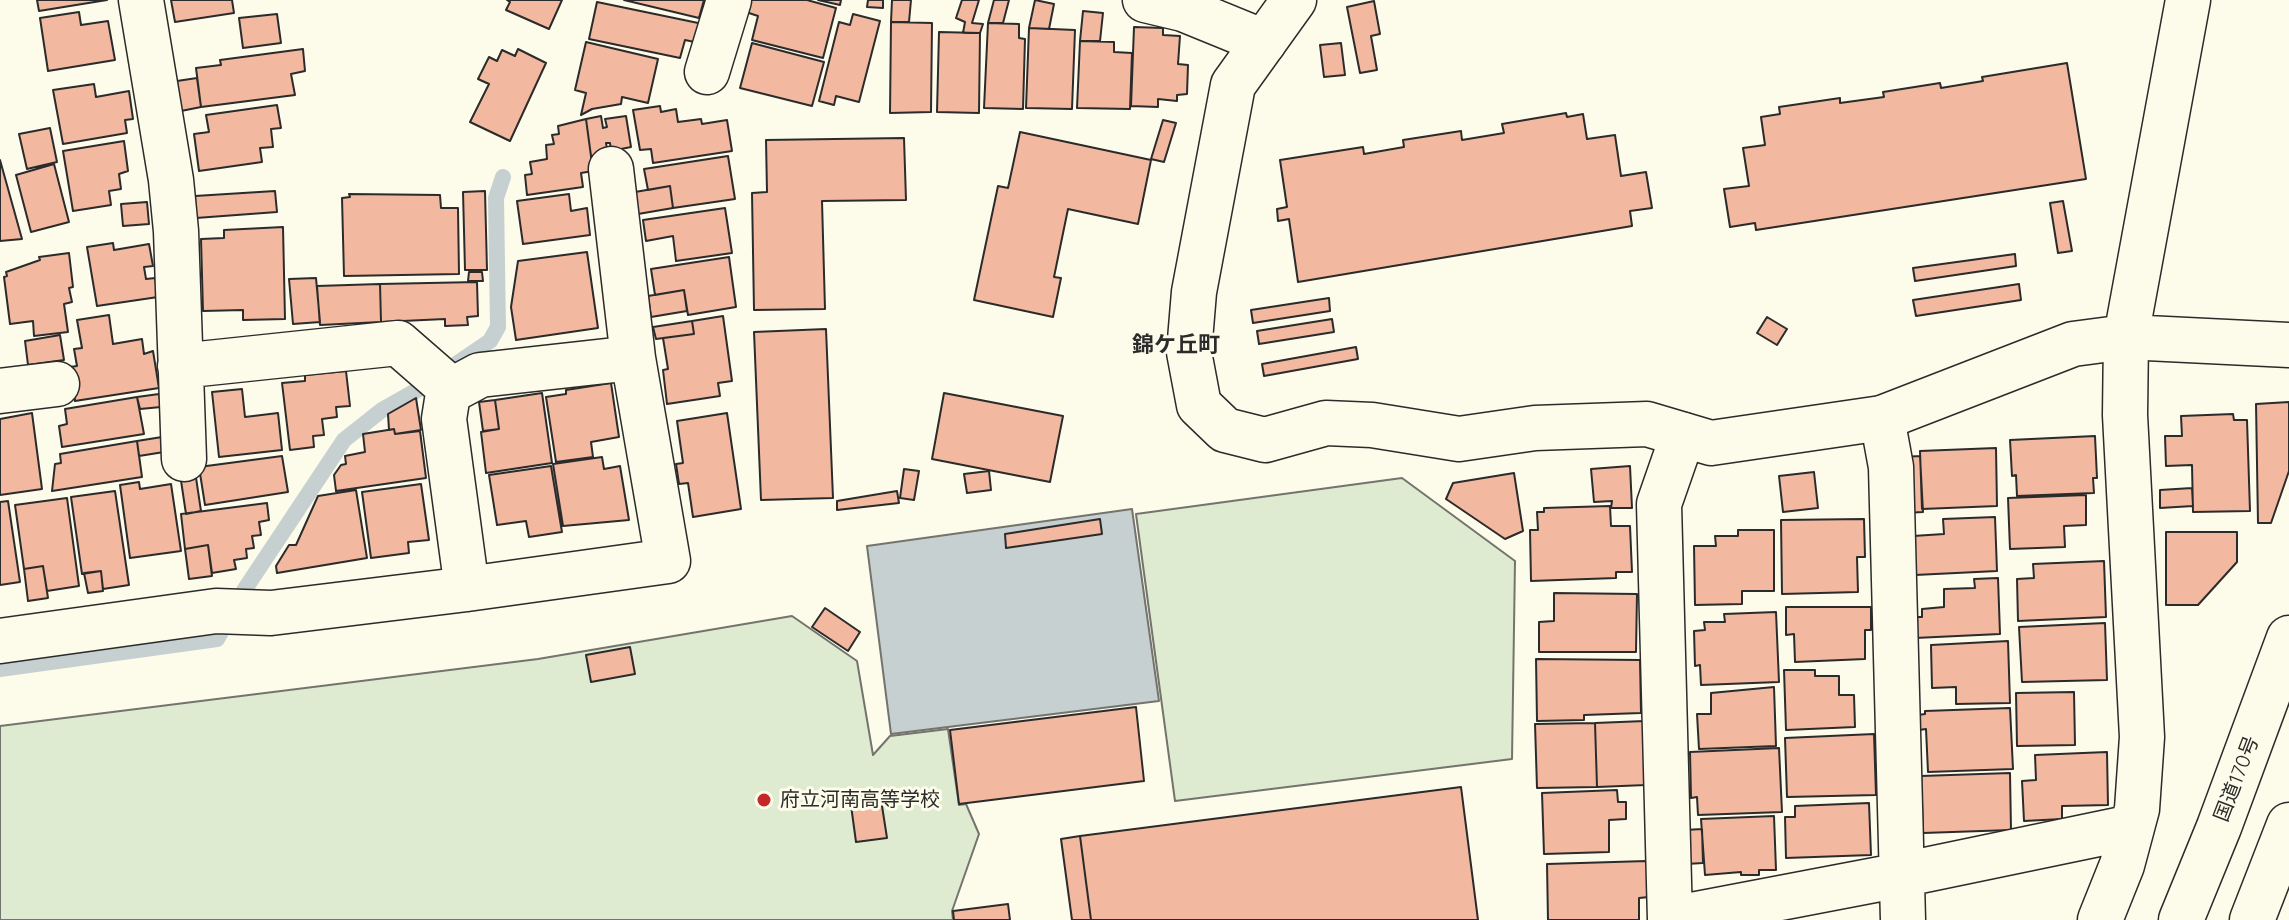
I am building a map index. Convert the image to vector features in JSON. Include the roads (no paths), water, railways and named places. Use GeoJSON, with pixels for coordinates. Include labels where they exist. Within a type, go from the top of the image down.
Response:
{"type":"FeatureCollection","features":[{"type":"Feature","properties":{"kind":"main road"},"geometry":{"type":"LineString","coordinates":[[141,0],[171,180],[176,231],[184,459]]}},
{"type":"Feature","properties":{"kind":"main road"},"geometry":{"type":"LineString","coordinates":[[707,72],[729,0]]}},
{"type":"Feature","properties":{"kind":"main road"},"geometry":{"type":"LineString","coordinates":[[1145,0],[1183,9],[1264,42]]}},
{"type":"Feature","properties":{"kind":"main road"},"geometry":{"type":"LineString","coordinates":[[1294,0],[1233,85],[1194,292],[1189,352],[1199,405],[1225,430],[1265,440],[1326,423],[1356,424],[1459,439],[1535,428],[1647,424],[1711,443],[1882,418],[2073,344],[2126,337],[2289,345]]}},
{"type":"Feature","properties":{"kind":"main road"},"geometry":{"type":"LineString","coordinates":[[2100,920],[2122,865],[2137,809],[2142,737],[2125,415],[2126,337],[2188,0]]}},
{"type":"Feature","properties":{"kind":"main road"},"geometry":{"type":"LineString","coordinates":[[0,641],[228,611],[271,613],[668,561],[633,358],[611,169]]}},
{"type":"Feature","properties":{"kind":"main road"},"geometry":{"type":"LineString","coordinates":[[180,366],[398,343],[442,381],[447,400],[444,419],[467,589]]}},
{"type":"Feature","properties":{"kind":"main road"},"geometry":{"type":"LineString","coordinates":[[442,381],[633,358]]}},
{"type":"Feature","properties":{"kind":"main road"},"geometry":{"type":"LineString","coordinates":[[0,391],[57,384]]}},
{"type":"Feature","properties":{"kind":"main road"},"geometry":{"type":"LineString","coordinates":[[1882,418],[1891,467],[1903,920]]}},
{"type":"Feature","properties":{"kind":"main road"},"geometry":{"type":"LineString","coordinates":[[1683,435],[1659,504],[1670,919],[2132,827]]}},
{"type":"Feature","properties":{"kind":"main road","name":"国道170号"},"geometry":{"type":"LineString","coordinates":[[2181,920],[2289,638]]}},
{"type":"Feature","properties":{"kind":"main road"},"geometry":{"type":"LineString","coordinates":[[2252,920],[2289,825]]}},
{"type":"Feature","properties":{"kind":"waterway"},"geometry":{"type":"LineString","coordinates":[[0,669],[217,639],[245,589],[344,440],[382,410],[421,388],[490,341],[498,327],[496,198],[503,177]]}},
{"type":"Feature","properties":{"kind":"place","name":"府立河南高等学校"},"geometry":{"type":"Point","coordinates":[764,800]}},
{"type":"Feature","properties":{"kind":"district","name":"錦ケ丘町"},"geometry":{"type":"Point","coordinates":[1176,345]}}]}
